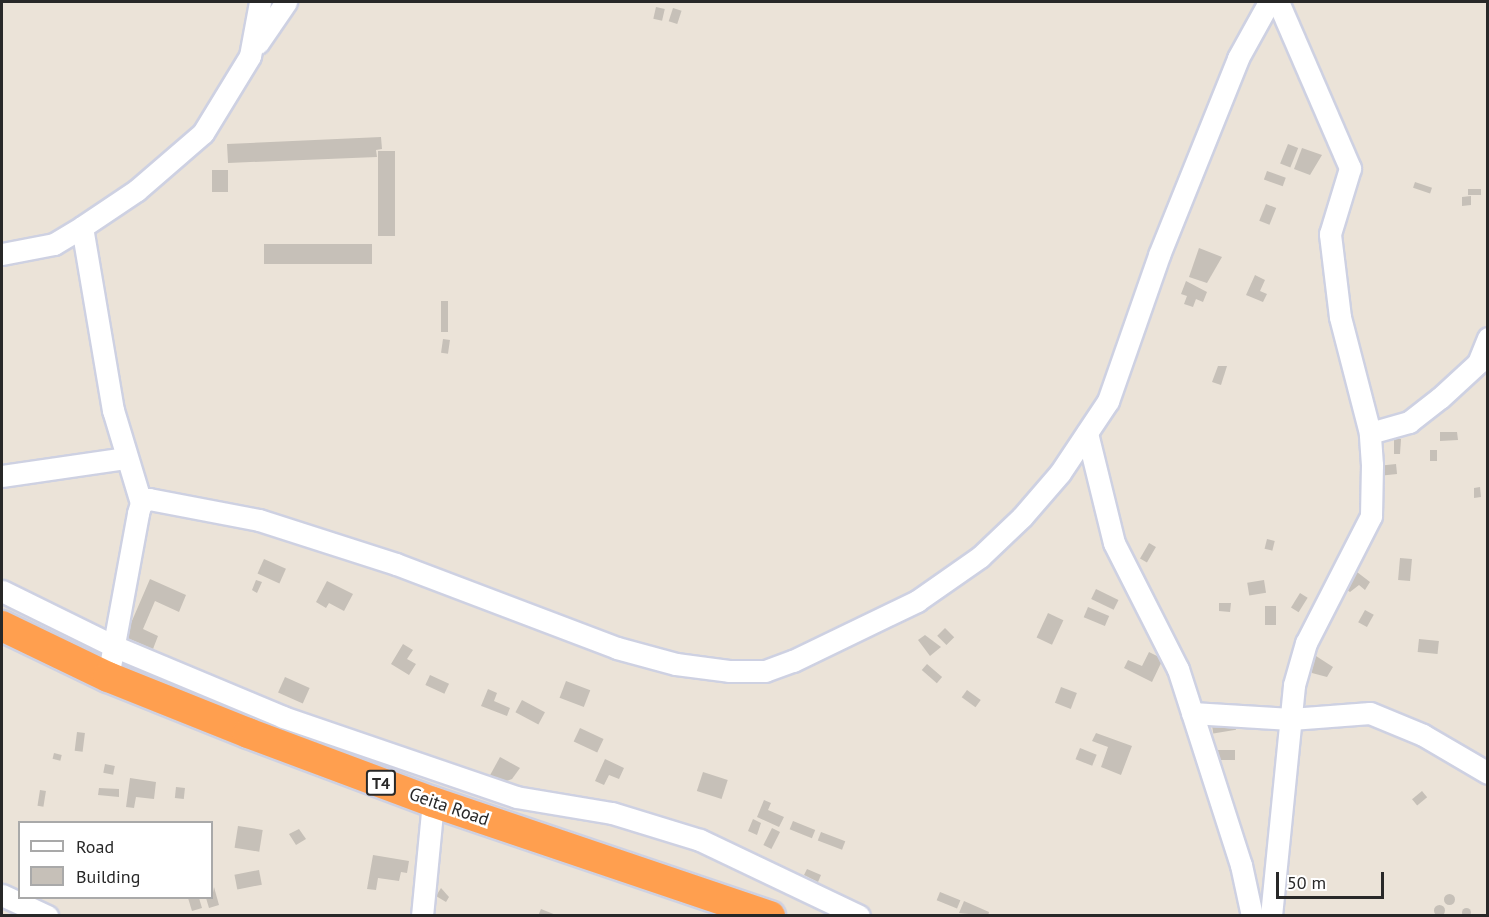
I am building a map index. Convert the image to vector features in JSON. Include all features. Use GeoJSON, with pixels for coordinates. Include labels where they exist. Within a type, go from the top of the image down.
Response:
{"type":"FeatureCollection","features":[{"type":"Feature","properties":{"kind":"highway","name":"Geita Road"},"geometry":{"type":"LineString","coordinates":[[2,626],[108,677],[433,802],[770,915]]}},
{"type":"Feature","properties":{"kind":"street"},"geometry":{"type":"LineString","coordinates":[[250,56],[260,2]]}},
{"type":"Feature","properties":{"kind":"street"},"geometry":{"type":"LineString","coordinates":[[2,254],[54,244],[137,190],[203,133],[286,2]]}},
{"type":"Feature","properties":{"kind":"street"},"geometry":{"type":"LineString","coordinates":[[141,503],[149,499],[170,500],[314,537],[626,651],[676,664],[765,671],[830,646],[953,578],[1022,517],[1060,473],[1088,433],[1121,374],[1159,255],[1246,39],[1269,2]]}},
{"type":"Feature","properties":{"kind":"street"},"geometry":{"type":"LineString","coordinates":[[1271,915],[1294,686],[1306,643],[1371,516],[1370,433],[1340,317],[1330,234],[1350,168],[1278,2]]}},
{"type":"Feature","properties":{"kind":"street"},"geometry":{"type":"LineString","coordinates":[[82,227],[113,410],[125,458],[141,503],[116,647],[108,677]]}},
{"type":"Feature","properties":{"kind":"street"},"geometry":{"type":"LineString","coordinates":[[1370,433],[1409,422],[1440,398],[1478,363],[1488,338]]}},
{"type":"Feature","properties":{"kind":"street"},"geometry":{"type":"LineString","coordinates":[[1088,433],[1114,543],[1178,669],[1238,856],[1252,915]]}},
{"type":"Feature","properties":{"kind":"street"},"geometry":{"type":"LineString","coordinates":[[2,476],[125,458]]}},
{"type":"Feature","properties":{"kind":"street"},"geometry":{"type":"LineString","coordinates":[[2,591],[116,647],[263,710],[516,797],[612,813],[700,840],[859,915]]}},
{"type":"Feature","properties":{"kind":"street"},"geometry":{"type":"LineString","coordinates":[[1192,713],[1291,719],[1370,713],[1423,735],[1488,773]]}},
{"type":"Feature","properties":{"kind":"street"},"geometry":{"type":"LineString","coordinates":[[422,915],[433,802]]}},
{"type":"Feature","properties":{"kind":"street"},"geometry":{"type":"LineString","coordinates":[[2,895],[47,915]]}},
{"type":"Feature","properties":{"kind":"building"},"geometry":{"type":"Polygon","coordinates":[[[656,7],[665,9],[662,21],[653,19],[656,7]]]}},
{"type":"Feature","properties":{"kind":"building"},"geometry":{"type":"Polygon","coordinates":[[[673,8],[682,11],[677,24],[669,21],[673,8]]]}},
{"type":"Feature","properties":{"kind":"building"},"geometry":{"type":"Polygon","coordinates":[[[381,137],[382,149],[376,150],[377,157],[228,163],[227,144],[381,137]]]}},
{"type":"Feature","properties":{"kind":"building"},"geometry":{"type":"Polygon","coordinates":[[[1288,144],[1298,148],[1290,168],[1280,163],[1288,144]]]}},
{"type":"Feature","properties":{"kind":"building"},"geometry":{"type":"Polygon","coordinates":[[[1302,148],[1322,155],[1310,175],[1294,169],[1302,148]]]}},
{"type":"Feature","properties":{"kind":"building"},"geometry":{"type":"Polygon","coordinates":[[[378,151],[395,151],[395,236],[378,236],[378,151]]]}},
{"type":"Feature","properties":{"kind":"building"},"geometry":{"type":"Polygon","coordinates":[[[212,170],[228,170],[228,192],[212,192],[212,170]]]}},
{"type":"Feature","properties":{"kind":"building"},"geometry":{"type":"Polygon","coordinates":[[[1267,171],[1286,178],[1283,186],[1264,179],[1267,171]]]}},
{"type":"Feature","properties":{"kind":"building"},"geometry":{"type":"Polygon","coordinates":[[[1415,182],[1432,188],[1430,194],[1413,188],[1415,182]]]}},
{"type":"Feature","properties":{"kind":"building"},"geometry":{"type":"Polygon","coordinates":[[[1468,189],[1481,189],[1481,195],[1468,195],[1468,189]]]}},
{"type":"Feature","properties":{"kind":"building"},"geometry":{"type":"Polygon","coordinates":[[[1471,196],[1471,205],[1462,206],[1462,197],[1471,196]]]}},
{"type":"Feature","properties":{"kind":"building"},"geometry":{"type":"Polygon","coordinates":[[[1266,204],[1276,208],[1269,225],[1259,221],[1266,204]]]}},
{"type":"Feature","properties":{"kind":"building"},"geometry":{"type":"Polygon","coordinates":[[[264,244],[372,244],[372,264],[264,264],[264,244]]]}},
{"type":"Feature","properties":{"kind":"building"},"geometry":{"type":"Polygon","coordinates":[[[1199,248],[1222,257],[1207,283],[1189,277],[1199,248]]]}},
{"type":"Feature","properties":{"kind":"building"},"geometry":{"type":"Polygon","coordinates":[[[1255,275],[1265,280],[1260,291],[1267,294],[1263,302],[1246,295],[1255,275]]]}},
{"type":"Feature","properties":{"kind":"building"},"geometry":{"type":"Polygon","coordinates":[[[1186,281],[1207,292],[1203,302],[1196,299],[1193,307],[1184,304],[1187,296],[1181,294],[1186,281]]]}},
{"type":"Feature","properties":{"kind":"building"},"geometry":{"type":"Polygon","coordinates":[[[441,301],[448,301],[448,332],[441,332],[441,301]]]}},
{"type":"Feature","properties":{"kind":"building"},"geometry":{"type":"Polygon","coordinates":[[[443,339],[450,340],[448,354],[441,353],[443,339]]]}},
{"type":"Feature","properties":{"kind":"building"},"geometry":{"type":"Polygon","coordinates":[[[1218,366],[1227,366],[1221,385],[1212,382],[1218,366]]]}},
{"type":"Feature","properties":{"kind":"building"},"geometry":{"type":"Polygon","coordinates":[[[1440,432],[1457,432],[1458,440],[1440,441],[1440,432]]]}},
{"type":"Feature","properties":{"kind":"building"},"geometry":{"type":"Polygon","coordinates":[[[1394,438],[1401,439],[1400,454],[1394,454],[1394,438]]]}},
{"type":"Feature","properties":{"kind":"building"},"geometry":{"type":"Polygon","coordinates":[[[1430,450],[1437,450],[1437,461],[1430,461],[1430,450]]]}},
{"type":"Feature","properties":{"kind":"building"},"geometry":{"type":"Polygon","coordinates":[[[1396,464],[1397,474],[1378,476],[1377,466],[1396,464]]]}},
{"type":"Feature","properties":{"kind":"building"},"geometry":{"type":"Polygon","coordinates":[[[1480,487],[1481,497],[1474,498],[1474,488],[1480,487]]]}},
{"type":"Feature","properties":{"kind":"building"},"geometry":{"type":"Polygon","coordinates":[[[1267,539],[1275,541],[1272,551],[1265,549],[1267,539]]]}},
{"type":"Feature","properties":{"kind":"building"},"geometry":{"type":"Polygon","coordinates":[[[1149,543],[1156,547],[1147,563],[1140,559],[1149,543]]]}},
{"type":"Feature","properties":{"kind":"building"},"geometry":{"type":"Polygon","coordinates":[[[1400,558],[1412,559],[1410,581],[1398,580],[1400,558]]]}},
{"type":"Feature","properties":{"kind":"building"},"geometry":{"type":"Polygon","coordinates":[[[264,559],[286,569],[279,583],[257,574],[264,559]]]}},
{"type":"Feature","properties":{"kind":"building"},"geometry":{"type":"Polygon","coordinates":[[[1357,572],[1370,582],[1365,590],[1359,585],[1350,592],[1341,586],[1357,572]]]}},
{"type":"Feature","properties":{"kind":"building"},"geometry":{"type":"Polygon","coordinates":[[[150,579],[186,595],[179,612],[155,601],[143,629],[158,636],[153,649],[125,637],[150,579]]]}},
{"type":"Feature","properties":{"kind":"building"},"geometry":{"type":"Polygon","coordinates":[[[256,580],[262,582],[257,593],[252,590],[256,580]]]}},
{"type":"Feature","properties":{"kind":"building"},"geometry":{"type":"Polygon","coordinates":[[[1264,580],[1266,593],[1249,595],[1247,583],[1264,580]]]}},
{"type":"Feature","properties":{"kind":"building"},"geometry":{"type":"Polygon","coordinates":[[[327,581],[353,594],[344,611],[329,603],[326,608],[316,602],[327,581]]]}},
{"type":"Feature","properties":{"kind":"building"},"geometry":{"type":"Polygon","coordinates":[[[1096,589],[1118,600],[1114,610],[1091,599],[1096,589]]]}},
{"type":"Feature","properties":{"kind":"building"},"geometry":{"type":"Polygon","coordinates":[[[1300,593],[1308,598],[1299,612],[1291,607],[1300,593]]]}},
{"type":"Feature","properties":{"kind":"building"},"geometry":{"type":"Polygon","coordinates":[[[1219,603],[1231,603],[1230,612],[1219,611],[1219,603]]]}},
{"type":"Feature","properties":{"kind":"building"},"geometry":{"type":"Polygon","coordinates":[[[1265,606],[1276,606],[1276,625],[1265,625],[1265,606]]]}},
{"type":"Feature","properties":{"kind":"building"},"geometry":{"type":"Polygon","coordinates":[[[1088,607],[1109,616],[1105,626],[1084,617],[1088,607]]]}},
{"type":"Feature","properties":{"kind":"building"},"geometry":{"type":"Polygon","coordinates":[[[1365,610],[1374,615],[1367,627],[1358,622],[1365,610]]]}},
{"type":"Feature","properties":{"kind":"building"},"geometry":{"type":"Polygon","coordinates":[[[1048,613],[1063,620],[1052,645],[1037,637],[1048,613]]]}},
{"type":"Feature","properties":{"kind":"building"},"geometry":{"type":"Polygon","coordinates":[[[945,628],[954,637],[946,645],[937,636],[945,628]]]}},
{"type":"Feature","properties":{"kind":"building"},"geometry":{"type":"Polygon","coordinates":[[[925,635],[941,647],[930,656],[918,640],[925,635]]]}},
{"type":"Feature","properties":{"kind":"building"},"geometry":{"type":"Polygon","coordinates":[[[1419,639],[1439,641],[1438,654],[1418,652],[1419,639]]]}},
{"type":"Feature","properties":{"kind":"building"},"geometry":{"type":"Polygon","coordinates":[[[403,644],[413,650],[407,659],[416,664],[409,675],[391,664],[403,644]]]}},
{"type":"Feature","properties":{"kind":"building"},"geometry":{"type":"Polygon","coordinates":[[[1149,652],[1163,659],[1152,682],[1124,668],[1128,660],[1142,666],[1149,652]]]}},
{"type":"Feature","properties":{"kind":"building"},"geometry":{"type":"Polygon","coordinates":[[[1316,656],[1333,667],[1327,677],[1312,673],[1311,665],[1316,656]]]}},
{"type":"Feature","properties":{"kind":"building"},"geometry":{"type":"Polygon","coordinates":[[[927,664],[942,677],[937,683],[922,670],[927,664]]]}},
{"type":"Feature","properties":{"kind":"building"},"geometry":{"type":"Polygon","coordinates":[[[430,675],[449,684],[444,694],[425,685],[430,675]]]}},
{"type":"Feature","properties":{"kind":"building"},"geometry":{"type":"Polygon","coordinates":[[[285,677],[310,688],[303,704],[278,693],[285,677]]]}},
{"type":"Feature","properties":{"kind":"building"},"geometry":{"type":"Polygon","coordinates":[[[566,681],[590,690],[584,707],[560,698],[566,681]]]}},
{"type":"Feature","properties":{"kind":"building"},"geometry":{"type":"Polygon","coordinates":[[[1061,687],[1077,693],[1071,709],[1055,703],[1061,687]]]}},
{"type":"Feature","properties":{"kind":"building"},"geometry":{"type":"Polygon","coordinates":[[[488,689],[497,693],[494,701],[510,708],[507,716],[481,706],[488,689]]]}},
{"type":"Feature","properties":{"kind":"building"},"geometry":{"type":"Polygon","coordinates":[[[967,690],[981,700],[975,707],[962,697],[967,690]]]}},
{"type":"Feature","properties":{"kind":"building"},"geometry":{"type":"Polygon","coordinates":[[[522,700],[545,712],[538,725],[515,712],[522,700]]]}},
{"type":"Feature","properties":{"kind":"building"},"geometry":{"type":"Polygon","coordinates":[[[1234,717],[1236,730],[1213,733],[1211,721],[1234,717]]]}},
{"type":"Feature","properties":{"kind":"building"},"geometry":{"type":"Polygon","coordinates":[[[580,728],[604,739],[597,753],[574,742],[580,728]]]}},
{"type":"Feature","properties":{"kind":"building"},"geometry":{"type":"Polygon","coordinates":[[[77,732],[85,733],[83,752],[75,751],[77,732]]]}},
{"type":"Feature","properties":{"kind":"building"},"geometry":{"type":"Polygon","coordinates":[[[1096,733],[1132,746],[1121,775],[1101,767],[1108,747],[1092,741],[1096,733]]]}},
{"type":"Feature","properties":{"kind":"building"},"geometry":{"type":"Polygon","coordinates":[[[1080,748],[1097,755],[1092,766],[1076,759],[1080,748]]]}},
{"type":"Feature","properties":{"kind":"building"},"geometry":{"type":"Polygon","coordinates":[[[1217,750],[1235,750],[1235,760],[1217,760],[1217,750]]]}},
{"type":"Feature","properties":{"kind":"building"},"geometry":{"type":"Polygon","coordinates":[[[54,753],[62,755],[60,761],[53,759],[54,753]]]}},
{"type":"Feature","properties":{"kind":"building"},"geometry":{"type":"Polygon","coordinates":[[[500,757],[520,768],[512,779],[498,784],[488,779],[500,757]]]}},
{"type":"Feature","properties":{"kind":"building"},"geometry":{"type":"Polygon","coordinates":[[[605,759],[624,768],[619,779],[609,775],[604,785],[595,781],[605,759]]]}},
{"type":"Feature","properties":{"kind":"building"},"geometry":{"type":"Polygon","coordinates":[[[105,764],[115,766],[113,775],[103,773],[105,764]]]}},
{"type":"Feature","properties":{"kind":"building"},"geometry":{"type":"Polygon","coordinates":[[[703,772],[728,780],[722,799],[697,791],[703,772]]]}},
{"type":"Feature","properties":{"kind":"building"},"geometry":{"type":"Polygon","coordinates":[[[130,778],[156,782],[154,799],[136,797],[134,808],[126,807],[130,778]]]}},
{"type":"Feature","properties":{"kind":"building"},"geometry":{"type":"Polygon","coordinates":[[[176,787],[185,788],[184,799],[175,798],[176,787]]]}},
{"type":"Feature","properties":{"kind":"building"},"geometry":{"type":"Polygon","coordinates":[[[99,788],[119,789],[119,797],[98,795],[99,788]]]}},
{"type":"Feature","properties":{"kind":"building"},"geometry":{"type":"Polygon","coordinates":[[[40,790],[46,791],[43,807],[37,806],[40,790]]]}},
{"type":"Feature","properties":{"kind":"building"},"geometry":{"type":"Polygon","coordinates":[[[1422,791],[1427,797],[1417,805],[1412,799],[1422,791]]]}},
{"type":"Feature","properties":{"kind":"building"},"geometry":{"type":"Polygon","coordinates":[[[764,800],[771,803],[768,810],[784,817],[779,827],[757,817],[764,800]]]}},
{"type":"Feature","properties":{"kind":"building"},"geometry":{"type":"Polygon","coordinates":[[[753,819],[761,823],[757,835],[748,831],[753,819]]]}},
{"type":"Feature","properties":{"kind":"building"},"geometry":{"type":"Polygon","coordinates":[[[793,821],[815,830],[812,838],[790,829],[793,821]]]}},
{"type":"Feature","properties":{"kind":"building"},"geometry":{"type":"Polygon","coordinates":[[[238,826],[263,830],[259,852],[235,848],[238,826]]]}},
{"type":"Feature","properties":{"kind":"building"},"geometry":{"type":"Polygon","coordinates":[[[772,828],[780,832],[771,849],[763,845],[772,828]]]}},
{"type":"Feature","properties":{"kind":"building"},"geometry":{"type":"Polygon","coordinates":[[[299,829],[306,839],[296,845],[289,834],[299,829]]]}},
{"type":"Feature","properties":{"kind":"building"},"geometry":{"type":"Polygon","coordinates":[[[821,832],[845,841],[842,850],[818,840],[821,832]]]}},
{"type":"Feature","properties":{"kind":"building"},"geometry":{"type":"Polygon","coordinates":[[[373,855],[409,861],[407,873],[401,872],[399,881],[378,878],[376,890],[367,889],[373,855]]]}},
{"type":"Feature","properties":{"kind":"building"},"geometry":{"type":"Polygon","coordinates":[[[807,869],[821,875],[818,882],[804,875],[807,869]]]}},
{"type":"Feature","properties":{"kind":"building"},"geometry":{"type":"Polygon","coordinates":[[[259,870],[262,885],[237,889],[234,875],[259,870]]]}},
{"type":"Feature","properties":{"kind":"building"},"geometry":{"type":"Polygon","coordinates":[[[214,887],[219,905],[209,908],[206,899],[213,899],[214,887]]]}},
{"type":"Feature","properties":{"kind":"building"},"geometry":{"type":"Polygon","coordinates":[[[441,888],[449,897],[446,902],[436,896],[441,888]]]}},
{"type":"Feature","properties":{"kind":"building"},"geometry":{"type":"Polygon","coordinates":[[[940,892],[960,900],[957,909],[937,900],[940,892]]]}},
{"type":"Feature","properties":{"kind":"building"},"geometry":{"type":"Polygon","coordinates":[[[1449,894],[1453,895],[1453,903],[1449,904],[1445,903],[1444,899],[1445,895],[1449,894]]]}},
{"type":"Feature","properties":{"kind":"building"},"geometry":{"type":"Polygon","coordinates":[[[188,899],[199,899],[202,908],[192,911],[188,899]]]}},
{"type":"Feature","properties":{"kind":"building"},"geometry":{"type":"Polygon","coordinates":[[[964,901],[989,912],[988,916],[959,913],[964,901]]]}},
{"type":"Feature","properties":{"kind":"building"},"geometry":{"type":"Polygon","coordinates":[[[1439,904],[1445,910],[1439,916],[1433,910],[1439,904]]]}},
{"type":"Feature","properties":{"kind":"building"},"geometry":{"type":"Polygon","coordinates":[[[1466,907],[1471,912],[1466,917],[1461,912],[1466,907]]]}},
{"type":"Feature","properties":{"kind":"building"},"geometry":{"type":"Polygon","coordinates":[[[541,909],[556,915],[556,916],[538,916],[541,909]]]}}]}
